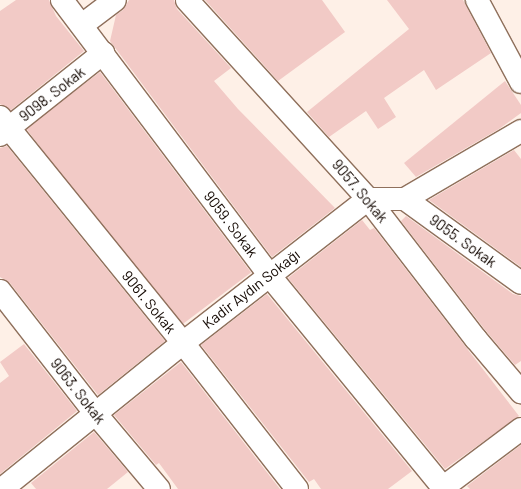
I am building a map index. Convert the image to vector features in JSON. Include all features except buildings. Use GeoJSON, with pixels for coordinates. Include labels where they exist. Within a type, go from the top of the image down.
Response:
{"type":"FeatureCollection","features":[{"type":"Feature","properties":{"kind":"street","name":"9059. Sokak"},"geometry":{"type":"LineString","coordinates":[[62,0],[270,275],[443,489]]}},
{"type":"Feature","properties":{"kind":"street"},"geometry":{"type":"LineString","coordinates":[[82,26],[114,0]]}},
{"type":"Feature","properties":{"kind":"street","name":"9057. Sokak"},"geometry":{"type":"LineString","coordinates":[[187,0],[368,198],[476,339],[521,392]]}},
{"type":"Feature","properties":{"kind":"street"},"geometry":{"type":"LineString","coordinates":[[476,0],[521,82]]}},
{"type":"Feature","properties":{"kind":"street","name":"9098. Sokak"},"geometry":{"type":"LineString","coordinates":[[3,126],[103,54]]}},
{"type":"Feature","properties":{"kind":"street","name":"9061. Sokak"},"geometry":{"type":"LineString","coordinates":[[3,126],[183,343],[296,489]]}},
{"type":"Feature","properties":{"kind":"street"},"geometry":{"type":"LineString","coordinates":[[368,198],[405,199],[521,131]]}},
{"type":"Feature","properties":{"kind":"street","name":"Kadir Aydın Sokağı"},"geometry":{"type":"LineString","coordinates":[[7,482],[368,198]]}},
{"type":"Feature","properties":{"kind":"street","name":"9055. Sokak"},"geometry":{"type":"LineString","coordinates":[[405,199],[516,274]]}},
{"type":"Feature","properties":{"kind":"street","name":"9063. Sokak"},"geometry":{"type":"LineString","coordinates":[[0,291],[95,413],[159,489]]}},
{"type":"Feature","properties":{"kind":"street"},"geometry":{"type":"LineString","coordinates":[[443,489],[521,429]]}}]}
